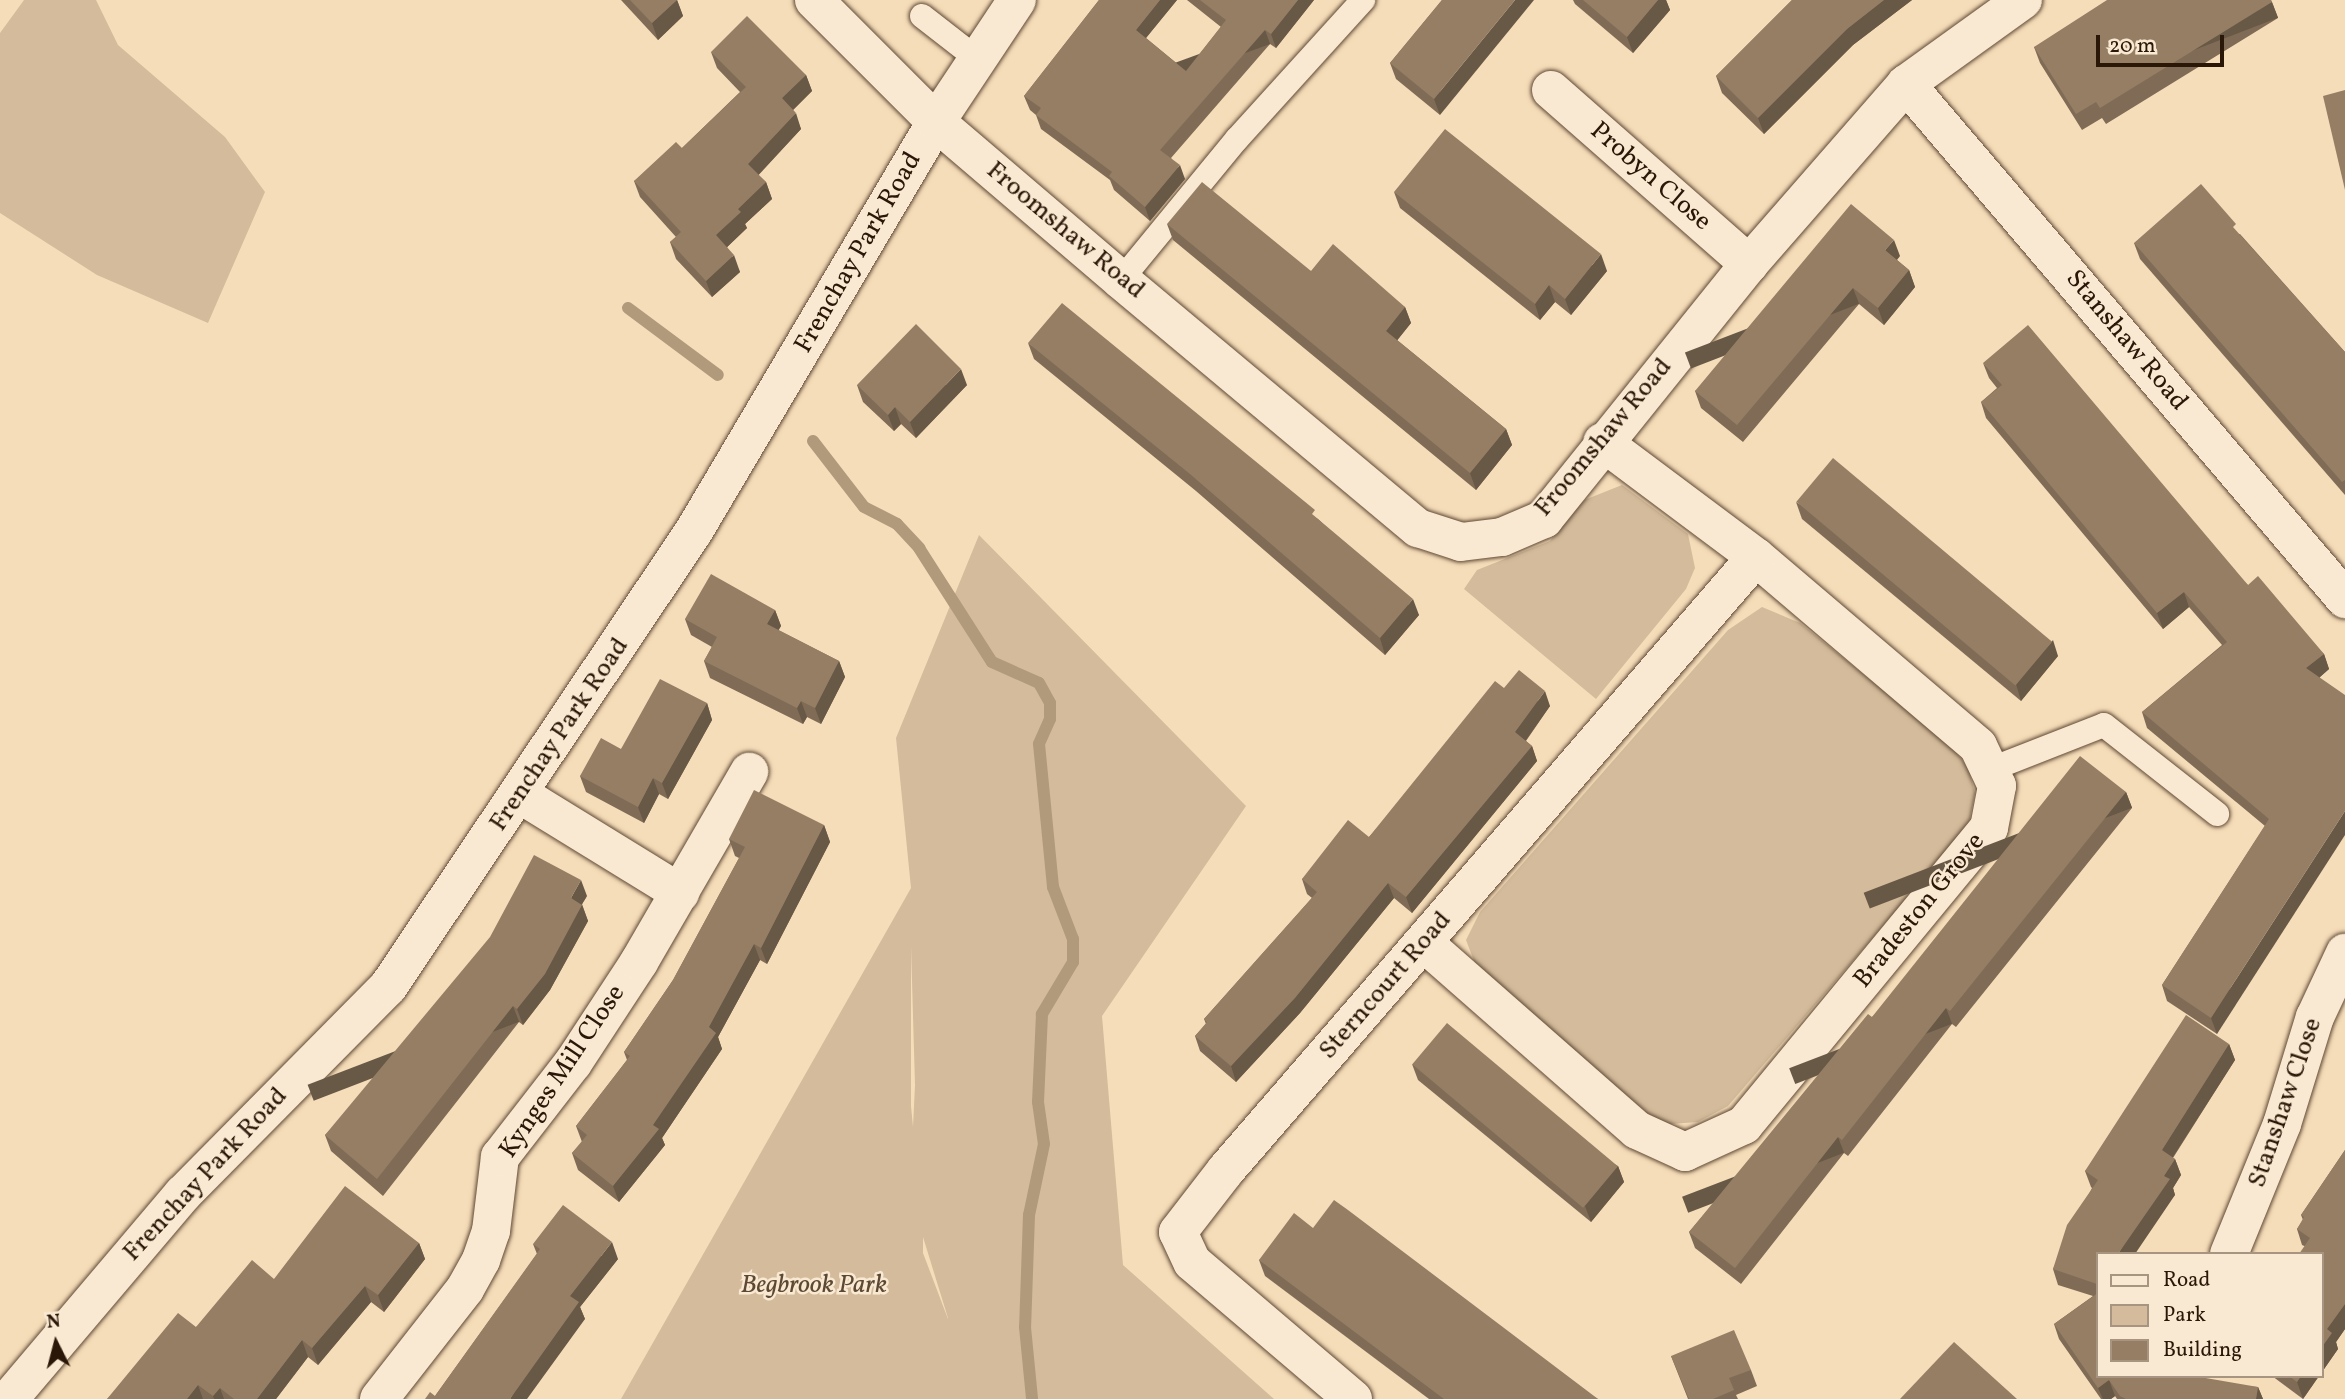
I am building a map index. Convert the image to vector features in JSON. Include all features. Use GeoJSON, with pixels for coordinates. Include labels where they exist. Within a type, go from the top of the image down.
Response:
{"type":"FeatureCollection","features":[{"type":"Feature","properties":{"kind":"street","name":"Froomshaw Road"},"geometry":{"type":"LineString","coordinates":[[814,0],[936,122],[1121,280],[1418,528],[1461,542],[1502,537],[1544,519],[1602,442],[1749,264],[1906,84],[2022,0]]}},
{"type":"Feature","properties":{"kind":"street","name":"Frenchay Park Road"},"geometry":{"type":"LineString","coordinates":[[9,1399],[183,1194],[388,987],[521,795],[694,531],[936,122],[1017,0]]}},
{"type":"Feature","properties":{"kind":"street","name":"Stanshaw Road"},"geometry":{"type":"LineString","coordinates":[[1906,84],[2345,599]]}},
{"type":"Feature","properties":{"kind":"street","name":"Probyn Close"},"geometry":{"type":"LineString","coordinates":[[1551,90],[1749,264]]}},
{"type":"Feature","properties":{"kind":"street","name":"Bradeston Grove"},"geometry":{"type":"LineString","coordinates":[[1424,943],[1637,1130],[1685,1152],[1744,1125],[1989,828],[1997,786],[1978,747],[1756,557],[1602,442]]}},
{"type":"Feature","properties":{"kind":"street","name":"Sterncourt Road"},"geometry":{"type":"LineString","coordinates":[[1353,1399],[1192,1262],[1178,1232],[1226,1170],[1756,557]]}},
{"type":"Feature","properties":{"kind":"street","name":"Kynges Mill Close"},"geometry":{"type":"LineString","coordinates":[[379,1399],[465,1289],[481,1260],[491,1231],[500,1157],[507,1145],[573,1063],[680,893],[749,772]]}},
{"type":"Feature","properties":{"kind":"street"},"geometry":{"type":"LineString","coordinates":[[521,795],[680,893]]}},
{"type":"Feature","properties":{"kind":"street","name":"Stanshaw Close"},"geometry":{"type":"LineString","coordinates":[[2230,1252],[2282,1124],[2315,1017],[2345,953]]}},
{"type":"Feature","properties":{"kind":"lane"},"geometry":{"type":"LineString","coordinates":[[1121,280],[1237,139],[1363,0]]}},
{"type":"Feature","properties":{"kind":"lane"},"geometry":{"type":"LineString","coordinates":[[922,16],[976,58]]}},
{"type":"Feature","properties":{"kind":"lane"},"geometry":{"type":"LineString","coordinates":[[1989,770],[2104,725],[2217,814]]}},
{"type":"Feature","properties":{"kind":"green space"},"geometry":{"type":"Polygon","coordinates":[[[24,0],[96,0],[118,45],[225,137],[265,192],[208,323],[97,275],[0,213],[0,33],[24,0]]]}},
{"type":"Feature","properties":{"kind":"green space"},"geometry":{"type":"Polygon","coordinates":[[[1622,485],[1688,534],[1695,568],[1686,589],[1596,699],[1464,589],[1477,570],[1550,541],[1582,501],[1622,485]]]}},
{"type":"Feature","properties":{"kind":"green space","name":"Begbrook Park"},"geometry":{"type":"Polygon","coordinates":[[[979,535],[1246,806],[1102,1016],[1123,1265],[1274,1399],[621,1399],[911,888],[896,738],[979,535]],[[911,946],[911,1106],[913,1127],[915,1085],[911,946]],[[923,1237],[923,1253],[948,1319],[948,1318],[923,1237]]]}},
{"type":"Feature","properties":{"kind":"green space"},"geometry":{"type":"Polygon","coordinates":[[[1762,607],[1800,623],[1951,745],[1968,768],[1975,793],[1968,827],[1728,1106],[1698,1122],[1670,1124],[1652,1117],[1478,971],[1466,940],[1480,912],[1728,630],[1762,607]]]}},
{"type":"Feature","properties":{"kind":"building"},"geometry":{"type":"Polygon","coordinates":[[[630,0],[677,0],[652,23],[630,0]]]}},
{"type":"Feature","properties":{"kind":"building"},"geometry":{"type":"Polygon","coordinates":[[[1099,0],[1160,0],[1136,30],[1186,71],[1226,20],[1200,0],[1298,0],[1271,34],[1265,30],[1160,150],[1180,165],[1145,207],[1109,176],[1112,172],[1036,115],[1041,108],[1024,96],[1099,0]]]}},
{"type":"Feature","properties":{"kind":"building"},"geometry":{"type":"Polygon","coordinates":[[[1442,0],[1515,0],[1434,99],[1390,63],[1442,0]]]}},
{"type":"Feature","properties":{"kind":"building"},"geometry":{"type":"Polygon","coordinates":[[[1583,0],[1658,0],[1627,37],[1583,0]]]}},
{"type":"Feature","properties":{"kind":"building"},"geometry":{"type":"Polygon","coordinates":[[[1792,0],[1884,0],[1847,29],[1758,118],[1716,76],[1792,0]]]}},
{"type":"Feature","properties":{"kind":"building"},"geometry":{"type":"Polygon","coordinates":[[[2107,0],[2272,2],[2100,108],[2096,102],[2076,114],[2034,47],[2107,0]]]}},
{"type":"Feature","properties":{"kind":"building"},"geometry":{"type":"Polygon","coordinates":[[[747,16],[806,75],[782,98],[796,113],[748,164],[766,182],[738,209],[741,212],[716,235],[734,255],[706,281],[670,242],[681,232],[634,181],[676,142],[682,148],[746,87],[711,52],[747,16]]]}},
{"type":"Feature","properties":{"kind":"building"},"geometry":{"type":"Polygon","coordinates":[[[2345,90],[2345,190],[2323,96],[2345,90]]]}},
{"type":"Feature","properties":{"kind":"building"},"geometry":{"type":"Polygon","coordinates":[[[1445,129],[1601,254],[1565,299],[1549,285],[1535,304],[1394,192],[1445,129]]]}},
{"type":"Feature","properties":{"kind":"building"},"geometry":{"type":"Polygon","coordinates":[[[1202,182],[1311,271],[1333,244],[1405,307],[1386,331],[1506,429],[1470,473],[1167,224],[1202,182]]]}},
{"type":"Feature","properties":{"kind":"building"},"geometry":{"type":"Polygon","coordinates":[[[2201,184],[2236,224],[2233,227],[2345,352],[2345,480],[2342,482],[2134,243],[2201,184]]]}},
{"type":"Feature","properties":{"kind":"building"},"geometry":{"type":"Polygon","coordinates":[[[1851,204],[1894,240],[1885,250],[1909,270],[1878,308],[1853,288],[1737,425],[1695,391],[1851,204]]]}},
{"type":"Feature","properties":{"kind":"building"},"geometry":{"type":"Polygon","coordinates":[[[1062,303],[1315,510],[1312,514],[1413,599],[1380,638],[1190,474],[1028,343],[1062,303]]]}},
{"type":"Feature","properties":{"kind":"building"},"geometry":{"type":"Polygon","coordinates":[[[916,324],[961,369],[910,422],[895,407],[888,415],[857,385],[916,324]]]}},
{"type":"Feature","properties":{"kind":"building"},"geometry":{"type":"Polygon","coordinates":[[[2028,325],[2248,585],[2258,576],[2324,654],[2306,668],[2345,695],[2345,811],[2211,1018],[2162,985],[2269,819],[2142,712],[2227,642],[2184,592],[2157,613],[1981,402],[2002,385],[1983,363],[2028,325]]]}},
{"type":"Feature","properties":{"kind":"building"},"geometry":{"type":"Polygon","coordinates":[[[1833,458],[2052,642],[2015,686],[1796,502],[1833,458]]]}},
{"type":"Feature","properties":{"kind":"building"},"geometry":{"type":"Polygon","coordinates":[[[711,574],[775,610],[767,624],[839,661],[815,708],[801,701],[797,708],[704,661],[717,637],[685,619],[711,574]]]}},
{"type":"Feature","properties":{"kind":"building"},"geometry":{"type":"Polygon","coordinates":[[[1519,670],[1545,691],[1515,732],[1532,746],[1406,897],[1388,883],[1295,998],[1231,1066],[1195,1036],[1207,1022],[1204,1019],[1317,892],[1302,879],[1348,820],[1369,837],[1495,681],[1504,688],[1519,670]]]}},
{"type":"Feature","properties":{"kind":"building"},"geometry":{"type":"Polygon","coordinates":[[[660,679],[707,703],[662,783],[653,778],[638,807],[580,776],[601,738],[621,749],[660,679]]]}},
{"type":"Feature","properties":{"kind":"building"},"geometry":{"type":"Polygon","coordinates":[[[2080,756],[2126,792],[1950,1011],[1946,1008],[1842,1140],[1838,1137],[1735,1268],[1689,1232],[1868,1014],[1872,1017],[2080,756]]]}},
{"type":"Feature","properties":{"kind":"building"},"geometry":{"type":"Polygon","coordinates":[[[754,790],[824,825],[761,948],[754,944],[709,1027],[716,1033],[653,1125],[659,1129],[613,1186],[572,1153],[587,1135],[576,1126],[630,1056],[624,1052],[673,980],[745,847],[729,839],[754,790]]]}},
{"type":"Feature","properties":{"kind":"building"},"geometry":{"type":"Polygon","coordinates":[[[534,855],[581,880],[571,898],[582,905],[545,974],[517,1009],[513,1006],[377,1179],[325,1135],[490,937],[534,855]]]}},
{"type":"Feature","properties":{"kind":"building"},"geometry":{"type":"Polygon","coordinates":[[[2186,1015],[2229,1044],[2162,1150],[2175,1159],[2164,1176],[2170,1179],[2119,1252],[2096,1252],[2096,1284],[2053,1269],[2067,1225],[2098,1180],[2085,1171],[2186,1015]]]}},
{"type":"Feature","properties":{"kind":"building"},"geometry":{"type":"Polygon","coordinates":[[[1447,1023],[1618,1166],[1583,1208],[1412,1064],[1447,1023]]]}},
{"type":"Feature","properties":{"kind":"building"},"geometry":{"type":"Polygon","coordinates":[[[2345,1150],[2345,1304],[2327,1329],[2332,1333],[2324,1344],[2324,1252],[2300,1252],[2310,1238],[2297,1229],[2304,1217],[2301,1215],[2345,1150]]]}},
{"type":"Feature","properties":{"kind":"building"},"geometry":{"type":"Polygon","coordinates":[[[345,1186],[419,1243],[378,1295],[365,1286],[312,1348],[302,1340],[257,1399],[234,1399],[220,1388],[213,1396],[198,1385],[187,1399],[107,1399],[178,1313],[196,1327],[252,1260],[274,1279],[345,1186]]]}},
{"type":"Feature","properties":{"kind":"building"},"geometry":{"type":"Polygon","coordinates":[[[1334,1200],[1598,1399],[1444,1399],[1259,1260],[1294,1213],[1313,1228],[1334,1200]]]}},
{"type":"Feature","properties":{"kind":"building"},"geometry":{"type":"Polygon","coordinates":[[[563,1205],[612,1242],[570,1296],[579,1302],[510,1399],[425,1399],[430,1392],[435,1396],[540,1249],[533,1244],[563,1205]]]}},
{"type":"Feature","properties":{"kind":"building"},"geometry":{"type":"Polygon","coordinates":[[[2096,1294],[2096,1378],[2206,1378],[2258,1387],[2256,1399],[2126,1399],[2120,1396],[2109,1380],[2098,1388],[2054,1324],[2096,1294]]]}},
{"type":"Feature","properties":{"kind":"building"},"geometry":{"type":"Polygon","coordinates":[[[1734,1330],[1751,1370],[1729,1378],[1734,1390],[1713,1399],[1689,1399],[1671,1356],[1734,1330]]]}},
{"type":"Feature","properties":{"kind":"building"},"geometry":{"type":"Polygon","coordinates":[[[1954,1342],[2017,1399],[1900,1399],[1954,1342]]]}},
{"type":"Feature","properties":{"kind":"waterway"},"geometry":{"type":"LineString","coordinates":[[628,308],[718,375]]}},
{"type":"Feature","properties":{"kind":"waterway"},"geometry":{"type":"LineString","coordinates":[[813,441],[864,507],[897,524],[919,548],[992,662],[1039,683],[1050,703],[1050,719],[1039,744],[1053,887],[1073,939],[1073,962],[1042,1014],[1038,1102],[1044,1144],[1029,1215],[1025,1327],[1032,1399]]}}]}
